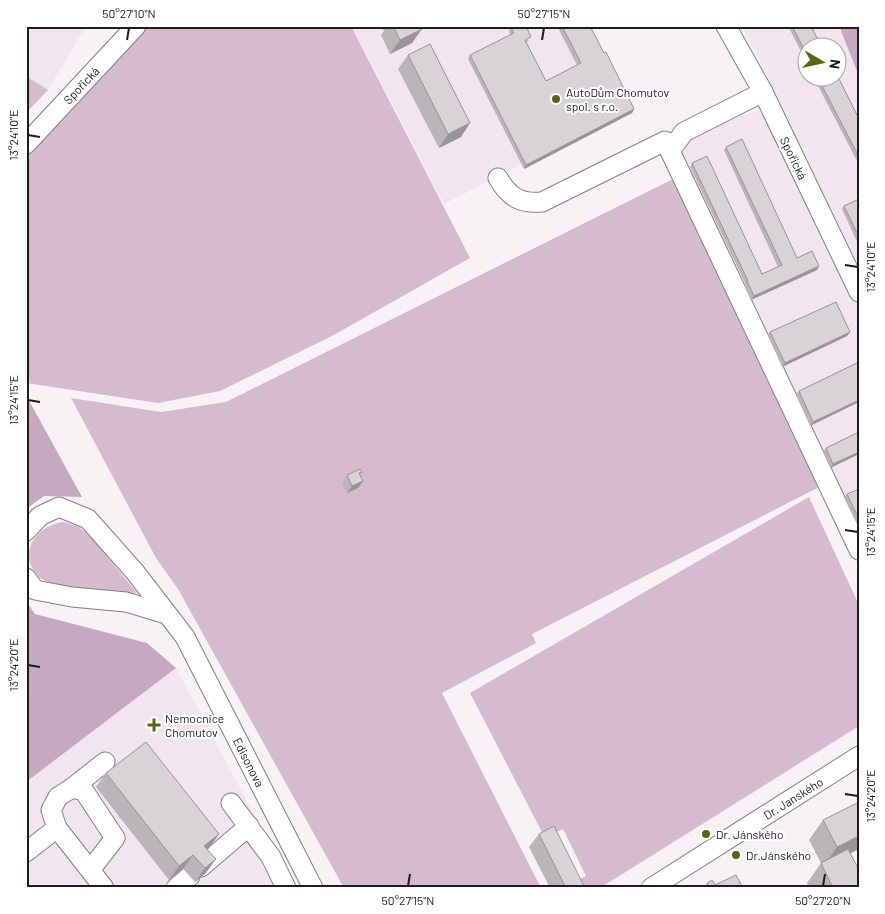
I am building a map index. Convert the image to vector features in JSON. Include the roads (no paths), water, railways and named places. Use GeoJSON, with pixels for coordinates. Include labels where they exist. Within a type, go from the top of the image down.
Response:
{"type":"FeatureCollection","features":[{"type":"Feature","properties":{"kind":"street","name":"Spořická"},"geometry":{"type":"LineString","coordinates":[[26,144],[136,26]]}},
{"type":"Feature","properties":{"kind":"street","name":"Spořická"},"geometry":{"type":"LineString","coordinates":[[726,26],[763,92],[859,292]]}},
{"type":"Feature","properties":{"kind":"street"},"geometry":{"type":"LineString","coordinates":[[670,151],[684,132],[763,92]]}},
{"type":"Feature","properties":{"kind":"street"},"geometry":{"type":"LineString","coordinates":[[498,178],[506,192],[516,200],[528,204],[542,202],[665,142],[859,550]]}},
{"type":"Feature","properties":{"kind":"street","name":"Edisonova"},"geometry":{"type":"LineString","coordinates":[[26,531],[40,516],[59,507],[88,519],[135,572],[185,637],[313,888]]}},
{"type":"Feature","properties":{"kind":"street"},"geometry":{"type":"LineString","coordinates":[[26,578],[35,590],[72,597],[126,602],[166,614]]}},
{"type":"Feature","properties":{"kind":"street","name":"Dr. Janského"},"geometry":{"type":"LineString","coordinates":[[651,888],[859,756]]}},
{"type":"Feature","properties":{"kind":"street"},"geometry":{"type":"LineString","coordinates":[[104,888],[58,828],[51,810],[58,797],[105,762]]}},
{"type":"Feature","properties":{"kind":"street"},"geometry":{"type":"LineString","coordinates":[[72,788],[84,791],[115,838],[91,869]]}},
{"type":"Feature","properties":{"kind":"street"},"geometry":{"type":"LineString","coordinates":[[231,803],[271,857],[286,888]]}},
{"type":"Feature","properties":{"kind":"street"},"geometry":{"type":"LineString","coordinates":[[189,877],[249,826]]}},
{"type":"Feature","properties":{"kind":"street"},"geometry":{"type":"LineString","coordinates":[[26,852],[58,828]]}},
{"type":"Feature","properties":{"kind":"place","name":"AutoDům Chomutov spol. s r.o."},"geometry":{"type":"Point","coordinates":[556,99]}},
{"type":"Feature","properties":{"kind":"place","name":"Nemocnice Chomutov"},"geometry":{"type":"Point","coordinates":[154,725]}},
{"type":"Feature","properties":{"kind":"place","name":"Dr. Jánského"},"geometry":{"type":"Point","coordinates":[706,834]}},
{"type":"Feature","properties":{"kind":"place","name":"Dr.Jánského"},"geometry":{"type":"Point","coordinates":[736,855]}}]}
